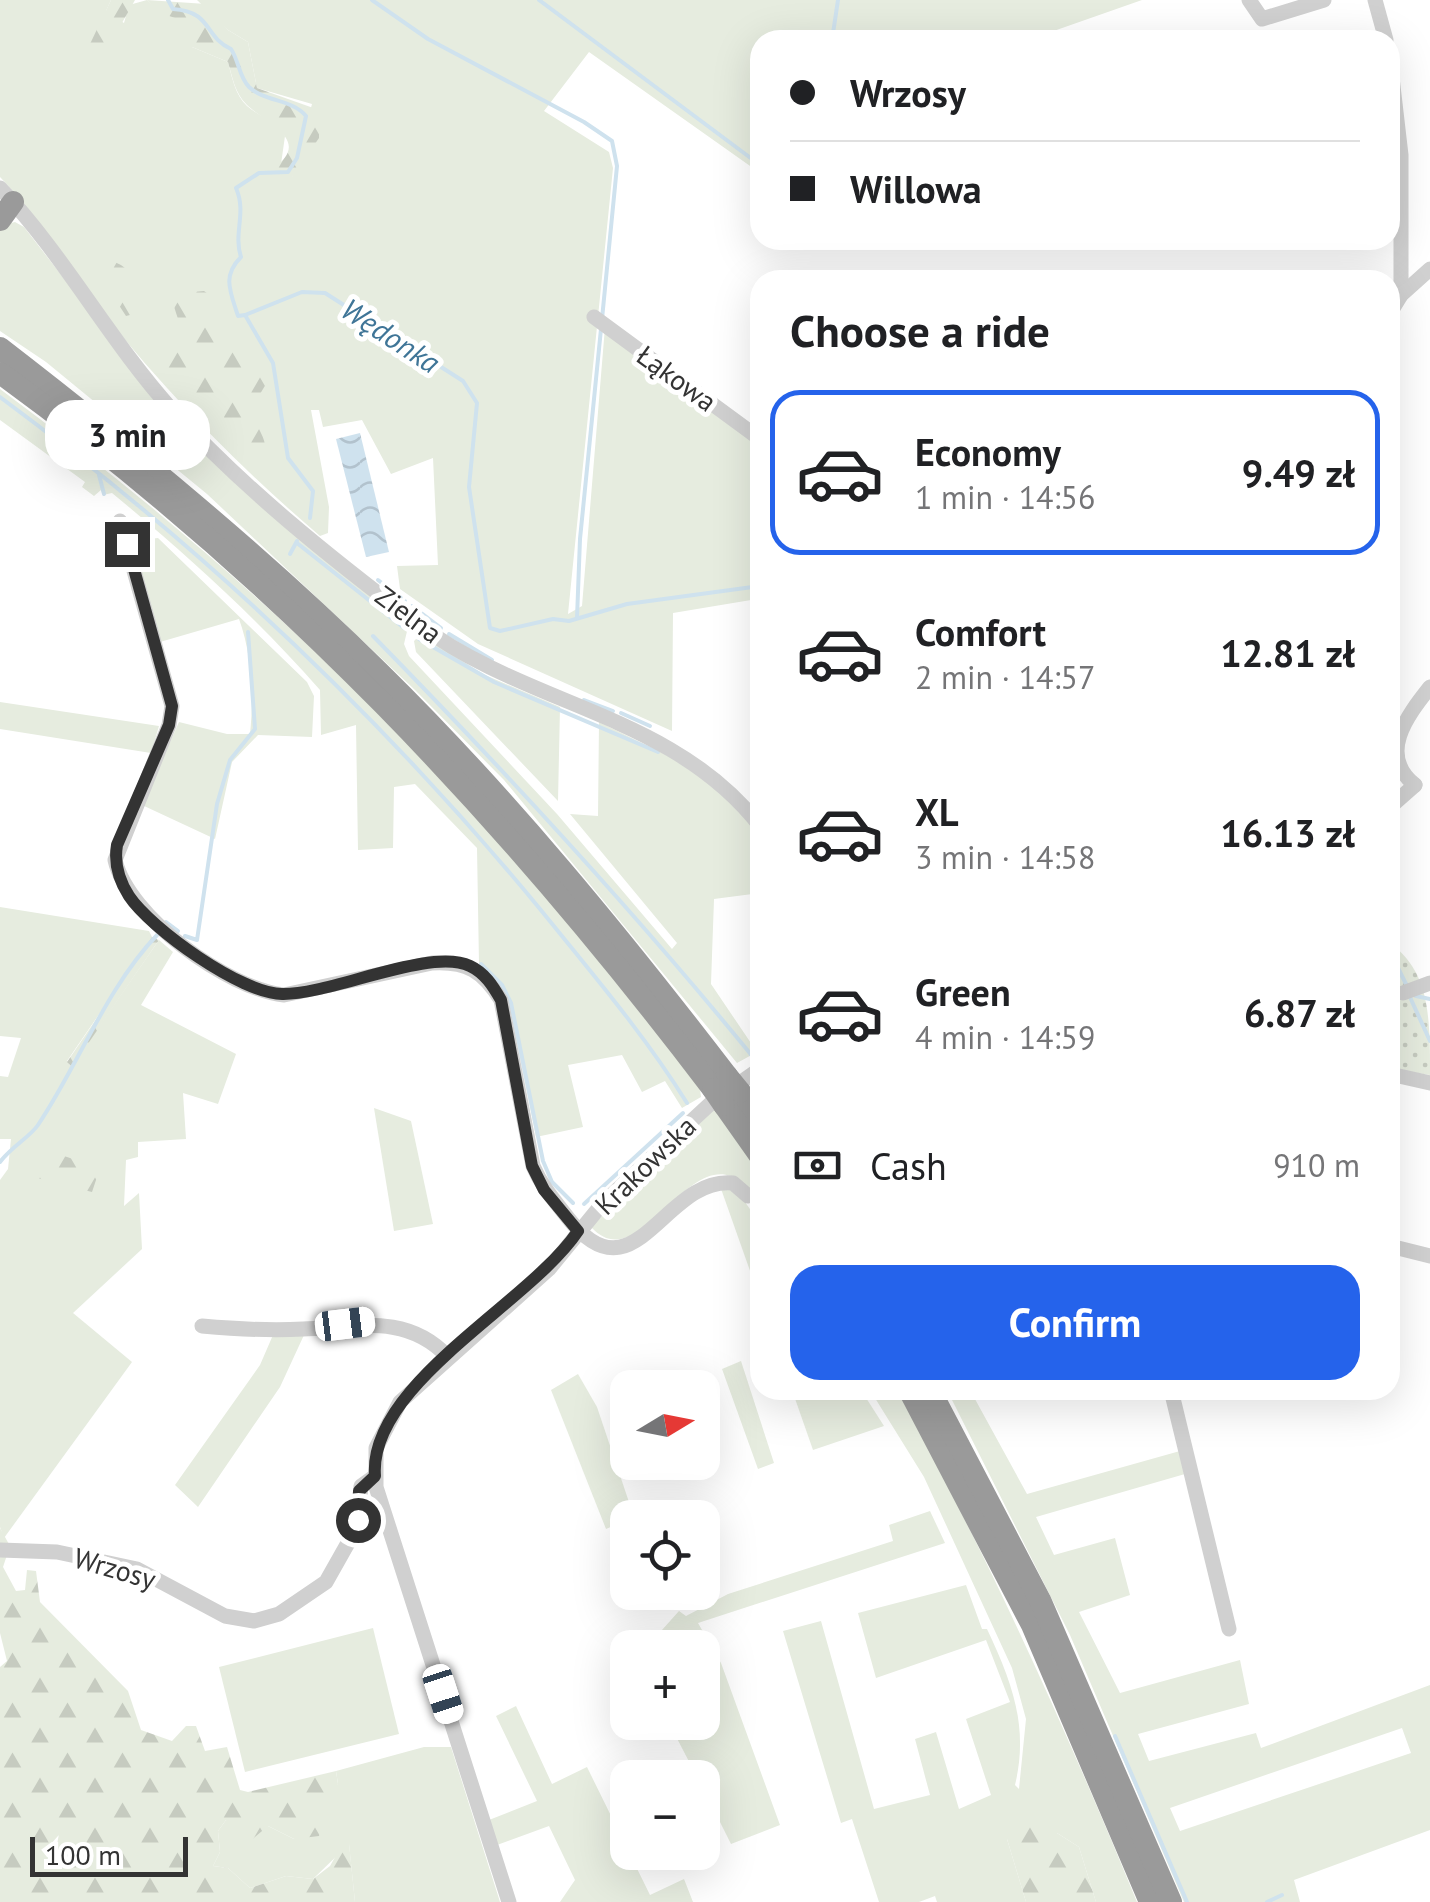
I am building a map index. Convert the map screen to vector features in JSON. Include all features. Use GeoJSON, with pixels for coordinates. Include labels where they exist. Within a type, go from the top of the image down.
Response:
{"type":"FeatureCollection","features":[{"type":"Feature","properties":{"kind":"highway"},"geometry":{"type":"LineString","coordinates":[[0,348],[134,452],[383,676],[576,884],[726,1090],[750,1137]]}},
{"type":"Feature","properties":{"kind":"highway"},"geometry":{"type":"LineString","coordinates":[[0,373],[62,418],[256,580],[378,695],[512,838],[726,1090],[750,1113]]}},
{"type":"Feature","properties":{"kind":"highway"},"geometry":{"type":"LineString","coordinates":[[913,1400],[1032,1625],[1150,1902]]}},
{"type":"Feature","properties":{"kind":"highway"},"geometry":{"type":"LineString","coordinates":[[935,1400],[1040,1600],[1171,1902]]}},
{"type":"Feature","properties":{"kind":"street"},"geometry":{"type":"LineString","coordinates":[[1249,0],[1262,19],[1324,0]]}},
{"type":"Feature","properties":{"kind":"street"},"geometry":{"type":"LineString","coordinates":[[1375,0],[1383,30]]}},
{"type":"Feature","properties":{"kind":"street"},"geometry":{"type":"LineString","coordinates":[[1400,146],[1404,255],[1401,295]]}},
{"type":"Feature","properties":{"kind":"street","name":"Zielna"},"geometry":{"type":"LineString","coordinates":[[3,199],[172,409],[224,461],[419,625],[516,682],[664,742],[722,783],[750,815]]}},
{"type":"Feature","properties":{"kind":"street"},"geometry":{"type":"LineString","coordinates":[[1404,255],[1417,269],[1430,268]]}},
{"type":"Feature","properties":{"kind":"street"},"geometry":{"type":"LineString","coordinates":[[1401,295],[1430,268]]}},
{"type":"Feature","properties":{"kind":"street","name":"Łąkowa"},"geometry":{"type":"LineString","coordinates":[[594,316],[750,432]]}},
{"type":"Feature","properties":{"kind":"street"},"geometry":{"type":"LineString","coordinates":[[120,521],[172,706],[169,725],[117,845],[114,860],[129,896],[179,942],[265,993],[310,990],[432,963],[457,962],[472,967],[489,980],[501,1000],[532,1166],[544,1190],[578,1231],[618,1248],[649,1232],[704,1184],[733,1183],[748,1196]]}},
{"type":"Feature","properties":{"kind":"street"},"geometry":{"type":"LineString","coordinates":[[1400,731],[1430,687]]}},
{"type":"Feature","properties":{"kind":"street"},"geometry":{"type":"LineString","coordinates":[[1400,760],[1406,778],[1422,786]]}},
{"type":"Feature","properties":{"kind":"street"},"geometry":{"type":"LineString","coordinates":[[1400,800],[1422,786]]}},
{"type":"Feature","properties":{"kind":"street"},"geometry":{"type":"LineString","coordinates":[[1400,1076],[1430,1082]]}},
{"type":"Feature","properties":{"kind":"street","name":"Krakowska"},"geometry":{"type":"LineString","coordinates":[[508,1902],[384,1512],[375,1476],[376,1448],[390,1417],[448,1357],[549,1269],[578,1231],[710,1104],[750,1077]]}},
{"type":"Feature","properties":{"kind":"street"},"geometry":{"type":"LineString","coordinates":[[1400,1248],[1430,1256]]}},
{"type":"Feature","properties":{"kind":"street"},"geometry":{"type":"LineString","coordinates":[[202,1326],[274,1330],[388,1324],[431,1342],[448,1357]]}},
{"type":"Feature","properties":{"kind":"street"},"geometry":{"type":"LineString","coordinates":[[1173,1400],[1229,1629]]}},
{"type":"Feature","properties":{"kind":"street","name":"Wrzosy"},"geometry":{"type":"LineString","coordinates":[[0,1550],[57,1552],[137,1568],[225,1616],[254,1621],[279,1614],[326,1582],[346,1552],[360,1516],[359,1491],[375,1476]]}},
{"type":"Feature","properties":{"kind":"street"},"geometry":{"type":"LineString","coordinates":[[360,1516],[384,1512]]}},
{"type":"Feature","properties":{"kind":"green space"},"geometry":{"type":"Polygon","coordinates":[[[0,0],[111,0],[106,11],[124,23],[129,5],[147,0],[193,24],[187,33],[192,47],[228,62],[243,102],[285,136],[281,164],[292,177],[312,104],[257,88],[248,42],[228,30],[197,0],[1142,0],[1056,30],[750,30],[750,166],[589,52],[544,111],[609,152],[613,168],[568,614],[582,606],[605,327],[750,436],[750,600],[673,613],[672,731],[478,644],[400,589],[397,566],[438,565],[433,458],[391,474],[362,420],[323,427],[319,410],[311,410],[329,507],[328,533],[320,536],[225,449],[166,386],[110,321],[0,177],[0,0]]]}},
{"type":"Feature","properties":{"kind":"green space"},"geometry":{"type":"Polygon","coordinates":[[[111,0],[135,0],[94,72],[79,67],[111,0]]]}},
{"type":"Feature","properties":{"kind":"green space"},"geometry":{"type":"Polygon","coordinates":[[[147,0],[206,4],[228,30],[248,42],[257,88],[319,110],[319,138],[292,177],[267,181],[267,172],[288,151],[288,142],[275,126],[243,101],[228,62],[192,47],[184,51],[176,46],[178,36],[192,24],[158,12],[147,0]]]}},
{"type":"Feature","properties":{"kind":"green space"},"geometry":{"type":"Polygon","coordinates":[[[15,222],[24,227],[158,400],[233,481],[408,627],[404,644],[409,656],[557,814],[672,949],[677,943],[570,814],[598,816],[599,722],[697,770],[750,822],[750,894],[714,899],[711,984],[750,1042],[750,1056],[737,1063],[504,780],[415,690],[207,494],[46,362],[0,331],[0,226],[15,222]]]}},
{"type":"Feature","properties":{"kind":"green space"},"geometry":{"type":"Polygon","coordinates":[[[108,261],[124,267],[151,305],[149,310],[126,316],[96,270],[108,261]]]}},
{"type":"Feature","properties":{"kind":"green space"},"geometry":{"type":"Polygon","coordinates":[[[204,291],[219,302],[218,313],[189,321],[178,319],[170,294],[204,291]]]}},
{"type":"Feature","properties":{"kind":"green space"},"geometry":{"type":"Polygon","coordinates":[[[230,324],[244,338],[266,384],[251,409],[264,441],[261,462],[238,451],[226,433],[224,416],[213,408],[193,405],[157,360],[160,342],[192,329],[230,324]]]}},
{"type":"Feature","properties":{"kind":"green space"},"geometry":{"type":"Polygon","coordinates":[[[0,389],[77,447],[226,571],[368,703],[436,772],[564,916],[700,1089],[701,1097],[682,1108],[665,1081],[642,1092],[622,1055],[568,1065],[583,1127],[536,1137],[509,1003],[500,984],[479,964],[477,848],[415,784],[394,787],[393,848],[358,850],[356,725],[321,735],[320,690],[296,663],[220,587],[112,493],[103,495],[101,490],[94,496],[82,487],[85,482],[0,420],[0,389]]]}},
{"type":"Feature","properties":{"kind":"green space"},"geometry":{"type":"Polygon","coordinates":[[[158,538],[307,682],[314,696],[312,737],[258,735],[232,762],[215,839],[142,805],[179,722],[227,734],[250,734],[252,690],[247,647],[239,619],[160,642],[134,552],[141,540],[158,538]]]}},
{"type":"Feature","properties":{"kind":"green space"},"geometry":{"type":"Polygon","coordinates":[[[420,635],[485,675],[560,707],[558,801],[416,652],[414,641],[420,635]]]}},
{"type":"Feature","properties":{"kind":"green space"},"geometry":{"type":"Polygon","coordinates":[[[0,702],[159,726],[151,753],[0,729],[0,702]]]}},
{"type":"Feature","properties":{"kind":"green space"},"geometry":{"type":"Polygon","coordinates":[[[0,907],[149,931],[152,937],[67,1061],[71,1067],[159,940],[173,952],[141,1005],[236,1054],[218,1104],[183,1093],[186,1139],[138,1142],[138,1157],[126,1160],[124,1206],[139,1193],[142,1249],[73,1313],[132,1362],[4,1538],[0,1527],[0,1180],[8,1169],[11,1139],[0,1139],[0,1076],[8,1077],[21,1038],[0,1036],[0,907]]]}},
{"type":"Feature","properties":{"kind":"green space"},"geometry":{"type":"Polygon","coordinates":[[[152,937],[159,940],[72,1067],[67,1062],[152,937]]]}},
{"type":"Feature","properties":{"kind":"green space"},"geometry":{"type":"Polygon","coordinates":[[[1400,952],[1413,968],[1425,998],[1430,1075],[1400,1070],[1400,952]]]}},
{"type":"Feature","properties":{"kind":"green space"},"geometry":{"type":"Polygon","coordinates":[[[374,1108],[411,1121],[433,1224],[394,1231],[374,1108]]]}},
{"type":"Feature","properties":{"kind":"green space"},"geometry":{"type":"Polygon","coordinates":[[[714,1109],[750,1159],[750,1193],[737,1179],[716,1175],[694,1184],[632,1235],[612,1239],[591,1227],[714,1109]]]}},
{"type":"Feature","properties":{"kind":"green space"},"geometry":{"type":"Polygon","coordinates":[[[37,1147],[100,1168],[92,1192],[37,1178],[32,1153],[37,1147]]]}},
{"type":"Feature","properties":{"kind":"green space"},"geometry":{"type":"Polygon","coordinates":[[[720,1186],[737,1191],[750,1209],[750,1271],[720,1186]]]}},
{"type":"Feature","properties":{"kind":"green space"},"geometry":{"type":"Polygon","coordinates":[[[273,1335],[304,1335],[280,1387],[198,1507],[175,1485],[260,1365],[273,1335]]]}},
{"type":"Feature","properties":{"kind":"green space"},"geometry":{"type":"Polygon","coordinates":[[[741,1361],[750,1400],[754,1400],[774,1463],[758,1469],[722,1369],[741,1361]]]}},
{"type":"Feature","properties":{"kind":"green space"},"geometry":{"type":"Polygon","coordinates":[[[578,1374],[597,1407],[610,1446],[610,1480],[622,1480],[628,1500],[610,1500],[610,1527],[606,1529],[551,1390],[578,1374]]]}},
{"type":"Feature","properties":{"kind":"green space"},"geometry":{"type":"Polygon","coordinates":[[[796,1400],[867,1400],[884,1426],[813,1450],[796,1400]]]}},
{"type":"Feature","properties":{"kind":"green space"},"geometry":{"type":"Polygon","coordinates":[[[876,1400],[902,1400],[963,1515],[1082,1772],[1137,1902],[1096,1902],[1079,1847],[1057,1833],[1007,1839],[1026,1902],[937,1902],[935,1896],[919,1902],[879,1902],[852,1819],[841,1823],[783,1631],[821,1621],[874,1809],[930,1795],[915,1739],[936,1732],[959,1809],[991,1795],[966,1719],[1010,1702],[986,1640],[876,1678],[858,1613],[966,1585],[982,1629],[987,1629],[1004,1668],[1016,1705],[1020,1744],[1015,1785],[1019,1789],[1026,1719],[1012,1668],[924,1477],[876,1400]]]}},
{"type":"Feature","properties":{"kind":"green space"},"geometry":{"type":"Polygon","coordinates":[[[952,1400],[975,1400],[1027,1494],[1180,1451],[1185,1474],[1036,1517],[1054,1555],[1115,1538],[1130,1595],[1079,1612],[1120,1693],[1240,1660],[1249,1704],[1138,1734],[1149,1761],[1256,1733],[1261,1748],[1430,1685],[1430,1830],[1294,1880],[1300,1902],[1184,1902],[1070,1635],[952,1400]],[[1402,1728],[1170,1808],[1180,1831],[1411,1753],[1402,1728]]]}},
{"type":"Feature","properties":{"kind":"green space"},"geometry":{"type":"Polygon","coordinates":[[[930,1511],[945,1543],[698,1623],[702,1630],[662,1630],[679,1611],[686,1616],[697,1610],[720,1610],[720,1598],[728,1594],[893,1541],[889,1525],[930,1511]]]}},
{"type":"Feature","properties":{"kind":"green space"},"geometry":{"type":"Polygon","coordinates":[[[0,1528],[10,1546],[3,1567],[16,1591],[25,1590],[27,1570],[36,1571],[40,1602],[128,1691],[141,1730],[172,1741],[186,1726],[196,1726],[205,1751],[227,1747],[240,1790],[248,1792],[336,1771],[338,1784],[319,1836],[294,1839],[268,1826],[249,1842],[226,1820],[218,1831],[220,1852],[213,1866],[228,1868],[250,1888],[286,1876],[313,1879],[330,1866],[343,1843],[349,1843],[355,1902],[0,1902],[0,1667],[7,1661],[0,1633],[0,1528]]]}},
{"type":"Feature","properties":{"kind":"green space"},"geometry":{"type":"Polygon","coordinates":[[[373,1628],[399,1734],[245,1772],[219,1667],[373,1628]]]}},
{"type":"Feature","properties":{"kind":"green space"},"geometry":{"type":"Polygon","coordinates":[[[720,1661],[780,1825],[731,1844],[720,1822],[720,1760],[688,1760],[678,1740],[720,1740],[720,1661]]]}},
{"type":"Feature","properties":{"kind":"green space"},"geometry":{"type":"Polygon","coordinates":[[[516,1706],[552,1784],[587,1767],[610,1814],[610,1870],[638,1870],[650,1895],[684,1879],[693,1902],[560,1902],[575,1880],[549,1826],[497,1845],[489,1820],[537,1801],[496,1716],[516,1706]]]}},
{"type":"Feature","properties":{"kind":"green space"},"geometry":{"type":"Polygon","coordinates":[[[424,1747],[451,1747],[500,1902],[355,1902],[349,1844],[313,1879],[286,1876],[250,1888],[228,1868],[213,1866],[220,1852],[218,1831],[226,1820],[268,1826],[294,1839],[338,1784],[336,1771],[424,1747]]]}},
{"type":"Feature","properties":{"kind":"green space"},"geometry":{"type":"Polygon","coordinates":[[[1036,1799],[1057,1833],[1079,1847],[1096,1902],[1026,1902],[1007,1839],[1036,1799]]]}},
{"type":"Feature","properties":{"kind":"water"},"geometry":{"type":"Polygon","coordinates":[[[360,433],[389,552],[366,557],[336,439],[360,433]]]}},
{"type":"Feature","properties":{"kind":"waterway","name":"Wędonka"},"geometry":{"type":"LineString","coordinates":[[168,0],[173,9],[202,20],[231,49],[249,87],[293,106],[306,116],[297,158],[288,172],[259,173],[236,188],[241,257],[231,271],[229,284],[238,316],[245,315],[273,363],[288,458],[313,491],[310,518]]}},
{"type":"Feature","properties":{"kind":"waterway"},"geometry":{"type":"LineString","coordinates":[[372,0],[428,39],[584,122],[612,141],[617,166],[602,319]]}},
{"type":"Feature","properties":{"kind":"waterway"},"geometry":{"type":"LineString","coordinates":[[539,0],[750,158]]}},
{"type":"Feature","properties":{"kind":"waterway"},"geometry":{"type":"LineString","coordinates":[[834,30],[838,0]]}},
{"type":"Feature","properties":{"kind":"waterway","name":"Wędonka"},"geometry":{"type":"LineString","coordinates":[[245,315],[302,292],[325,293],[463,381],[477,403],[469,487],[490,628],[500,631],[553,619],[569,621],[627,604],[750,587]]}},
{"type":"Feature","properties":{"kind":"waterway"},"geometry":{"type":"LineString","coordinates":[[577,618],[580,539],[601,329]]}},
{"type":"Feature","properties":{"kind":"waterway"},"geometry":{"type":"LineString","coordinates":[[0,397],[147,512],[286,636],[352,702],[480,838],[540,909],[635,1028],[687,1103]]}},
{"type":"Feature","properties":{"kind":"waterway"},"geometry":{"type":"LineString","coordinates":[[99,475],[104,494]]}},
{"type":"Feature","properties":{"kind":"waterway"},"geometry":{"type":"LineString","coordinates":[[290,554],[297,541]]}},
{"type":"Feature","properties":{"kind":"waterway"},"geometry":{"type":"LineString","coordinates":[[297,543],[404,628]]}},
{"type":"Feature","properties":{"kind":"waterway"},"geometry":{"type":"LineString","coordinates":[[378,580],[405,601]]}},
{"type":"Feature","properties":{"kind":"waterway"},"geometry":{"type":"LineString","coordinates":[[412,606],[441,628]]}},
{"type":"Feature","properties":{"kind":"waterway"},"geometry":{"type":"LineString","coordinates":[[185,936],[197,940],[217,804],[230,760],[255,729],[248,632]]}},
{"type":"Feature","properties":{"kind":"waterway"},"geometry":{"type":"LineString","coordinates":[[449,634],[492,660]]}},
{"type":"Feature","properties":{"kind":"waterway"},"geometry":{"type":"LineString","coordinates":[[373,636],[568,842],[750,1053]]}},
{"type":"Feature","properties":{"kind":"waterway"},"geometry":{"type":"LineString","coordinates":[[419,639],[494,682],[658,752]]}},
{"type":"Feature","properties":{"kind":"waterway"},"geometry":{"type":"LineString","coordinates":[[584,700],[613,711]]}},
{"type":"Feature","properties":{"kind":"waterway"},"geometry":{"type":"LineString","coordinates":[[621,713],[650,726]]}},
{"type":"Feature","properties":{"kind":"waterway"},"geometry":{"type":"LineString","coordinates":[[166,922],[178,931]]}},
{"type":"Feature","properties":{"kind":"waterway"},"geometry":{"type":"LineString","coordinates":[[0,1162],[38,1125],[123,978],[158,934]]}},
{"type":"Feature","properties":{"kind":"waterway"},"geometry":{"type":"LineString","coordinates":[[481,964],[502,985],[511,1003],[543,1161],[552,1182],[573,1203]]}},
{"type":"Feature","properties":{"kind":"waterway","name":"Wędonka"},"geometry":{"type":"LineString","coordinates":[[1400,972],[1407,986]]}},
{"type":"Feature","properties":{"kind":"waterway","name":"Wędonka"},"geometry":{"type":"LineString","coordinates":[[1409,995],[1430,1041]]}},
{"type":"Feature","properties":{"kind":"waterway"},"geometry":{"type":"LineString","coordinates":[[1416,996],[1430,999]]}},
{"type":"Feature","properties":{"kind":"waterway"},"geometry":{"type":"LineString","coordinates":[[584,1204],[683,1113]]}},
{"type":"Feature","properties":{"kind":"waterway"},"geometry":{"type":"LineString","coordinates":[[1115,1736],[1187,1902]]}},
{"type":"Feature","properties":{"kind":"waterway"},"geometry":{"type":"LineString","coordinates":[[1267,1902],[1282,1895]]}},
{"type":"Feature","properties":{"kind":"route"},"geometry":{"type":"LineString","coordinates":[[127,544],[172,706],[169,725],[117,845],[114,860],[129,896],[179,942],[265,993],[310,990],[432,963],[457,962],[472,967],[489,980],[501,1000],[532,1166],[544,1190],[578,1231],[549,1269],[400,1402],[376,1448],[375,1476],[359,1491],[358,1520]]}}]}
